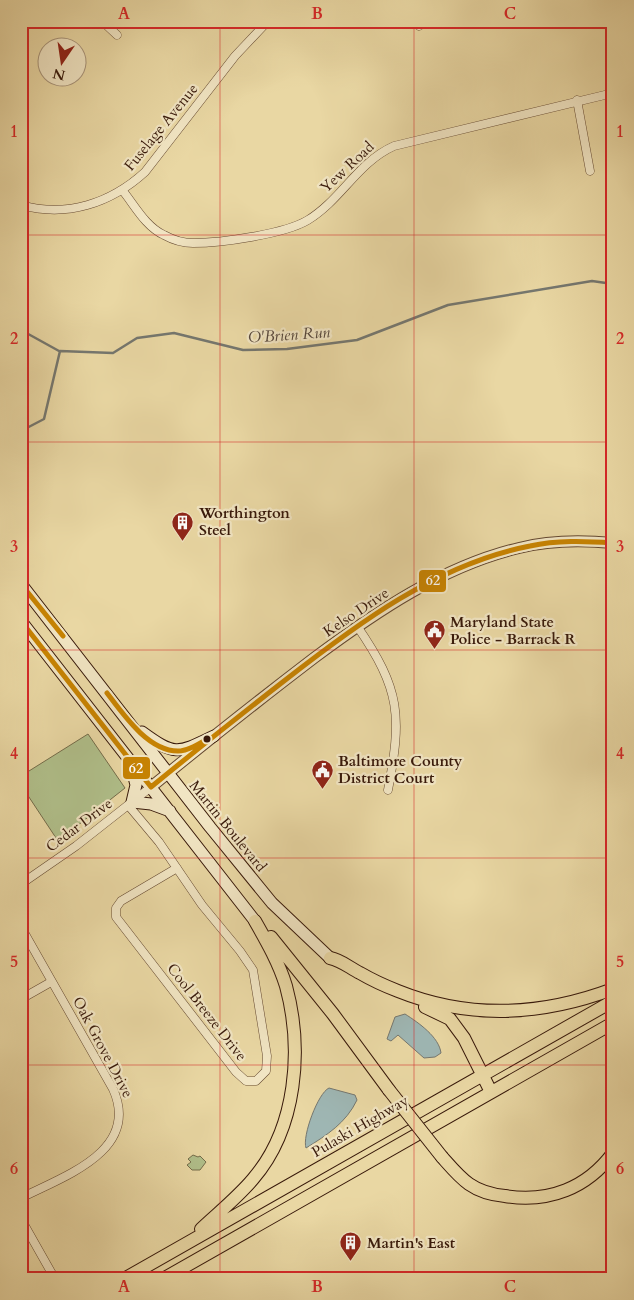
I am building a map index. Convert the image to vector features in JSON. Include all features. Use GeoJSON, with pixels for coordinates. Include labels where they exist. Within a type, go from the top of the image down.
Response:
{"type":"FeatureCollection","features":[{"type":"Feature","properties":{"kind":"highway"},"geometry":{"type":"LineString","coordinates":[[255,921],[334,1014],[389,1090],[442,1157],[469,1184],[498,1195],[528,1198],[556,1194],[578,1186],[593,1176],[613,1153]]}},
{"type":"Feature","properties":{"kind":"highway"},"geometry":{"type":"LineString","coordinates":[[188,1243],[258,1172],[277,1138],[290,1097],[296,1052],[288,994],[272,950],[255,921]]}},
{"type":"Feature","properties":{"kind":"highway"},"geometry":{"type":"LineString","coordinates":[[330,958],[337,959],[360,973],[401,992],[428,1001],[476,1010],[519,1012],[549,1008],[613,988]]}},
{"type":"Feature","properties":{"kind":"highway"},"geometry":{"type":"LineString","coordinates":[[330,958],[380,989],[446,1015],[464,1038],[491,1092]]}},
{"type":"Feature","properties":{"kind":"highway","name":"Pulaski Highway"},"geometry":{"type":"LineString","coordinates":[[124,1279],[613,1001]]}},
{"type":"Feature","properties":{"kind":"highway"},"geometry":{"type":"LineString","coordinates":[[163,1279],[613,1023]]}},
{"type":"Feature","properties":{"kind":"main road","name":"Martin Boulevard"},"geometry":{"type":"LineString","coordinates":[[21,584],[272,903],[297,930],[330,958]]}},
{"type":"Feature","properties":{"kind":"main road"},"geometry":{"type":"LineString","coordinates":[[21,620],[255,921]]}},
{"type":"Feature","properties":{"kind":"main road"},"geometry":{"type":"LineString","coordinates":[[130,723],[158,744],[173,750],[186,749],[214,736]]}},
{"type":"Feature","properties":{"kind":"main road"},"geometry":{"type":"LineString","coordinates":[[128,757],[134,771],[136,785],[130,804],[151,804],[170,811]]}},
{"type":"Feature","properties":{"kind":"street"},"geometry":{"type":"LineString","coordinates":[[102,21],[117,35]]}},
{"type":"Feature","properties":{"kind":"street","name":"Fuselage Avenue"},"geometry":{"type":"LineString","coordinates":[[21,205],[49,209],[83,207],[100,202],[123,191],[145,172],[235,56],[268,21]]}},
{"type":"Feature","properties":{"kind":"street","name":"Yew Road"},"geometry":{"type":"LineString","coordinates":[[123,191],[153,228],[162,235],[181,242],[201,242],[268,233],[308,220],[323,208],[366,164],[389,148],[577,100],[613,93]]}},
{"type":"Feature","properties":{"kind":"street"},"geometry":{"type":"LineString","coordinates":[[577,100],[590,171]]}},
{"type":"Feature","properties":{"kind":"street","name":"Kelso Drive"},"geometry":{"type":"LineString","coordinates":[[151,787],[214,736],[358,626],[438,577],[492,556],[537,544],[575,541],[613,543]]}},
{"type":"Feature","properties":{"kind":"street"},"geometry":{"type":"LineString","coordinates":[[358,626],[380,661],[394,696],[397,730],[388,790]]}},
{"type":"Feature","properties":{"kind":"street","name":"Cedar Drive"},"geometry":{"type":"LineString","coordinates":[[21,884],[76,846],[151,787]]}},
{"type":"Feature","properties":{"kind":"street","name":"Cool Breeze Drive"},"geometry":{"type":"LineString","coordinates":[[130,804],[177,868],[202,905],[240,951],[253,970],[262,1016],[267,1065],[264,1075],[256,1081],[246,1081],[236,1072],[116,917],[116,908],[121,901],[177,868]]}},
{"type":"Feature","properties":{"kind":"street","name":"Oak Grove Drive"},"geometry":{"type":"LineString","coordinates":[[21,927],[113,1089],[120,1108],[116,1133],[103,1152],[90,1162],[21,1198]]}},
{"type":"Feature","properties":{"kind":"street"},"geometry":{"type":"LineString","coordinates":[[21,999],[51,982]]}},
{"type":"Feature","properties":{"kind":"street"},"geometry":{"type":"LineString","coordinates":[[21,1219],[55,1279]]}},
{"type":"Feature","properties":{"kind":"green space"},"geometry":{"type":"Polygon","coordinates":[[[88,734],[125,788],[58,841],[21,785],[21,776],[88,734]]]}},
{"type":"Feature","properties":{"kind":"green space"},"geometry":{"type":"Polygon","coordinates":[[[193,1155],[200,1156],[206,1162],[200,1170],[192,1170],[187,1165],[191,1162],[188,1159],[193,1155]]]}},
{"type":"Feature","properties":{"kind":"water"},"geometry":{"type":"Polygon","coordinates":[[[405,1014],[432,1036],[441,1053],[435,1057],[424,1058],[398,1035],[391,1041],[387,1039],[395,1017],[405,1014]]]}},
{"type":"Feature","properties":{"kind":"water"},"geometry":{"type":"Polygon","coordinates":[[[329,1088],[355,1095],[357,1100],[342,1122],[306,1148],[306,1134],[312,1115],[320,1098],[329,1088]]]}},
{"type":"Feature","properties":{"kind":"waterway","name":"O'Brien Run"},"geometry":{"type":"LineString","coordinates":[[21,431],[44,419],[60,351],[113,353],[137,338],[174,333],[243,350],[287,349],[357,340],[448,305],[592,281],[613,284]]}},
{"type":"Feature","properties":{"kind":"waterway"},"geometry":{"type":"LineString","coordinates":[[21,330],[59,351]]}},
{"type":"Feature","properties":{"kind":"transit line","name":"62"},"geometry":{"type":"LineString","coordinates":[[21,621],[151,787],[250,707],[340,638],[369,618],[431,582],[463,567],[496,555],[530,546],[571,542],[613,543]]}},
{"type":"Feature","properties":{"kind":"transit line","name":"62"},"geometry":{"type":"LineString","coordinates":[[21,584],[63,636]]}},
{"type":"Feature","properties":{"kind":"transit line","name":"62"},"geometry":{"type":"LineString","coordinates":[[107,693],[137,730],[156,745],[182,751],[207,739]]}},
{"type":"Feature","properties":{"kind":"place","name":"Worthington Steel"},"geometry":{"type":"Point","coordinates":[183,541]}},
{"type":"Feature","properties":{"kind":"place","name":"Maryland State Police - Barrack R"},"geometry":{"type":"Point","coordinates":[434,650]}},
{"type":"Feature","properties":{"kind":"place","name":"Baltimore County District Court"},"geometry":{"type":"Point","coordinates":[322,789]}},
{"type":"Feature","properties":{"kind":"place","name":"Martin's East"},"geometry":{"type":"Point","coordinates":[351,1262]}}]}
